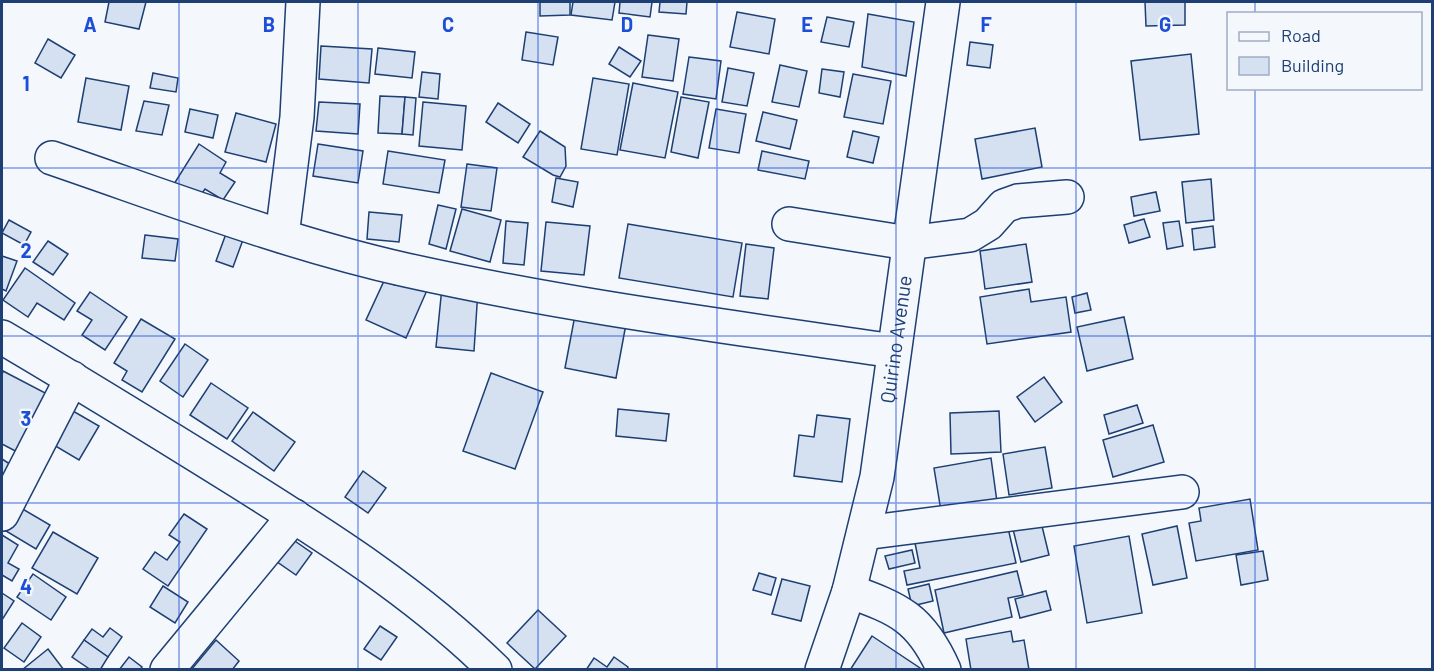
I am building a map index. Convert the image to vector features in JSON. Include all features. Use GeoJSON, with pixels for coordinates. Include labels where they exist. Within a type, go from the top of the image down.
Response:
{"type":"FeatureCollection","features":[{"type":"Feature","properties":{"kind":"street"},"geometry":{"type":"LineString","coordinates":[[282,236],[297,117],[303,2]]}},
{"type":"Feature","properties":{"kind":"street","name":"Quirino Avenue"},"geometry":{"type":"LineString","coordinates":[[822,669],[849,591],[876,477],[943,2]]}},
{"type":"Feature","properties":{"kind":"street"},"geometry":{"type":"LineString","coordinates":[[52,158],[282,236],[405,270],[642,314],[894,351]]}},
{"type":"Feature","properties":{"kind":"street"},"geometry":{"type":"LineString","coordinates":[[789,224],[908,243],[970,235],[988,224],[1004,206],[1018,201],[1067,197]]}},
{"type":"Feature","properties":{"kind":"street"},"geometry":{"type":"LineString","coordinates":[[2,337],[294,516],[357,558],[417,601],[495,669]]}},
{"type":"Feature","properties":{"kind":"street"},"geometry":{"type":"LineString","coordinates":[[2,514],[72,378]]}},
{"type":"Feature","properties":{"kind":"street"},"geometry":{"type":"LineString","coordinates":[[864,533],[1182,492]]}},
{"type":"Feature","properties":{"kind":"street"},"geometry":{"type":"LineString","coordinates":[[167,669],[294,516]]}},
{"type":"Feature","properties":{"kind":"street"},"geometry":{"type":"LineString","coordinates":[[849,591],[904,614],[932,646],[944,669]]}},
{"type":"Feature","properties":{"kind":"building"},"geometry":{"type":"Polygon","coordinates":[[[109,2],[146,2],[139,29],[105,22],[109,2]]]}},
{"type":"Feature","properties":{"kind":"building"},"geometry":{"type":"Polygon","coordinates":[[[540,2],[570,2],[570,15],[540,16],[540,2]]]}},
{"type":"Feature","properties":{"kind":"building"},"geometry":{"type":"Polygon","coordinates":[[[573,2],[615,2],[612,20],[571,15],[573,2]]]}},
{"type":"Feature","properties":{"kind":"building"},"geometry":{"type":"Polygon","coordinates":[[[620,2],[652,2],[650,17],[619,13],[620,2]]]}},
{"type":"Feature","properties":{"kind":"building"},"geometry":{"type":"Polygon","coordinates":[[[660,2],[687,2],[686,14],[659,12],[660,2]]]}},
{"type":"Feature","properties":{"kind":"building"},"geometry":{"type":"Polygon","coordinates":[[[1145,2],[1185,2],[1185,25],[1146,26],[1145,2]]]}},
{"type":"Feature","properties":{"kind":"building"},"geometry":{"type":"Polygon","coordinates":[[[737,12],[775,19],[769,54],[730,47],[737,12]]]}},
{"type":"Feature","properties":{"kind":"building"},"geometry":{"type":"Polygon","coordinates":[[[868,14],[914,22],[906,76],[862,67],[868,14]]]}},
{"type":"Feature","properties":{"kind":"building"},"geometry":{"type":"Polygon","coordinates":[[[827,17],[854,22],[849,47],[821,42],[827,17]]]}},
{"type":"Feature","properties":{"kind":"building"},"geometry":{"type":"Polygon","coordinates":[[[526,32],[558,37],[553,65],[522,60],[526,32]]]}},
{"type":"Feature","properties":{"kind":"building"},"geometry":{"type":"Polygon","coordinates":[[[648,35],[679,39],[673,81],[642,77],[648,35]]]}},
{"type":"Feature","properties":{"kind":"building"},"geometry":{"type":"Polygon","coordinates":[[[48,39],[75,55],[61,78],[35,63],[48,39]]]}},
{"type":"Feature","properties":{"kind":"building"},"geometry":{"type":"Polygon","coordinates":[[[970,42],[993,45],[990,68],[967,65],[970,42]]]}},
{"type":"Feature","properties":{"kind":"building"},"geometry":{"type":"Polygon","coordinates":[[[321,46],[372,49],[369,83],[319,79],[321,46]]]}},
{"type":"Feature","properties":{"kind":"building"},"geometry":{"type":"Polygon","coordinates":[[[619,47],[641,61],[630,77],[609,64],[619,47]]]}},
{"type":"Feature","properties":{"kind":"building"},"geometry":{"type":"Polygon","coordinates":[[[378,48],[415,52],[412,78],[375,74],[378,48]]]}},
{"type":"Feature","properties":{"kind":"building"},"geometry":{"type":"Polygon","coordinates":[[[1191,54],[1199,134],[1140,140],[1131,61],[1191,54]]]}},
{"type":"Feature","properties":{"kind":"building"},"geometry":{"type":"Polygon","coordinates":[[[689,57],[721,61],[716,99],[683,94],[689,57]]]}},
{"type":"Feature","properties":{"kind":"building"},"geometry":{"type":"Polygon","coordinates":[[[780,65],[807,71],[799,107],[772,102],[780,65]]]}},
{"type":"Feature","properties":{"kind":"building"},"geometry":{"type":"Polygon","coordinates":[[[728,68],[754,73],[747,106],[722,102],[728,68]]]}},
{"type":"Feature","properties":{"kind":"building"},"geometry":{"type":"Polygon","coordinates":[[[822,69],[844,72],[840,97],[819,93],[822,69]]]}},
{"type":"Feature","properties":{"kind":"building"},"geometry":{"type":"Polygon","coordinates":[[[422,72],[440,74],[438,99],[419,97],[422,72]]]}},
{"type":"Feature","properties":{"kind":"building"},"geometry":{"type":"Polygon","coordinates":[[[153,73],[178,78],[176,92],[150,88],[153,73]]]}},
{"type":"Feature","properties":{"kind":"building"},"geometry":{"type":"Polygon","coordinates":[[[853,74],[891,81],[883,124],[844,117],[853,74]]]}},
{"type":"Feature","properties":{"kind":"building"},"geometry":{"type":"Polygon","coordinates":[[[86,78],[129,86],[121,130],[78,122],[86,78]]]}},
{"type":"Feature","properties":{"kind":"building"},"geometry":{"type":"Polygon","coordinates":[[[593,78],[629,84],[617,155],[581,149],[593,78]]]}},
{"type":"Feature","properties":{"kind":"building"},"geometry":{"type":"Polygon","coordinates":[[[633,83],[678,92],[665,158],[620,150],[633,83]]]}},
{"type":"Feature","properties":{"kind":"building"},"geometry":{"type":"Polygon","coordinates":[[[380,96],[405,97],[402,134],[378,133],[380,96]]]}},
{"type":"Feature","properties":{"kind":"building"},"geometry":{"type":"Polygon","coordinates":[[[405,97],[416,98],[413,135],[402,134],[405,97]]]}},
{"type":"Feature","properties":{"kind":"building"},"geometry":{"type":"Polygon","coordinates":[[[681,97],[709,102],[698,158],[671,152],[681,97]]]}},
{"type":"Feature","properties":{"kind":"building"},"geometry":{"type":"Polygon","coordinates":[[[144,101],[169,105],[162,135],[136,131],[144,101]]]}},
{"type":"Feature","properties":{"kind":"building"},"geometry":{"type":"Polygon","coordinates":[[[319,102],[360,104],[358,134],[316,131],[319,102]]]}},
{"type":"Feature","properties":{"kind":"building"},"geometry":{"type":"Polygon","coordinates":[[[423,102],[466,106],[462,150],[419,146],[423,102]]]}},
{"type":"Feature","properties":{"kind":"building"},"geometry":{"type":"Polygon","coordinates":[[[498,103],[530,124],[518,143],[486,122],[498,103]]]}},
{"type":"Feature","properties":{"kind":"building"},"geometry":{"type":"Polygon","coordinates":[[[190,109],[218,115],[213,138],[185,132],[190,109]]]}},
{"type":"Feature","properties":{"kind":"building"},"geometry":{"type":"Polygon","coordinates":[[[716,109],[746,114],[739,153],[709,148],[716,109]]]}},
{"type":"Feature","properties":{"kind":"building"},"geometry":{"type":"Polygon","coordinates":[[[763,112],[797,120],[790,149],[756,141],[763,112]]]}},
{"type":"Feature","properties":{"kind":"building"},"geometry":{"type":"Polygon","coordinates":[[[236,113],[276,124],[266,162],[225,152],[236,113]]]}},
{"type":"Feature","properties":{"kind":"building"},"geometry":{"type":"Polygon","coordinates":[[[1035,128],[1042,167],[982,179],[975,139],[1035,128]]]}},
{"type":"Feature","properties":{"kind":"building"},"geometry":{"type":"Polygon","coordinates":[[[540,131],[565,147],[566,166],[560,177],[523,157],[540,131]]]}},
{"type":"Feature","properties":{"kind":"building"},"geometry":{"type":"Polygon","coordinates":[[[853,131],[879,137],[873,163],[847,157],[853,131]]]}},
{"type":"Feature","properties":{"kind":"building"},"geometry":{"type":"Polygon","coordinates":[[[199,144],[226,162],[220,173],[235,182],[223,200],[205,189],[198,199],[174,184],[199,144]]]}},
{"type":"Feature","properties":{"kind":"building"},"geometry":{"type":"Polygon","coordinates":[[[318,144],[363,151],[358,183],[313,176],[318,144]]]}},
{"type":"Feature","properties":{"kind":"building"},"geometry":{"type":"Polygon","coordinates":[[[388,151],[445,160],[439,193],[383,184],[388,151]]]}},
{"type":"Feature","properties":{"kind":"building"},"geometry":{"type":"Polygon","coordinates":[[[762,151],[809,161],[805,179],[758,170],[762,151]]]}},
{"type":"Feature","properties":{"kind":"building"},"geometry":{"type":"Polygon","coordinates":[[[467,164],[497,168],[491,211],[461,207],[467,164]]]}},
{"type":"Feature","properties":{"kind":"building"},"geometry":{"type":"Polygon","coordinates":[[[556,178],[578,182],[573,207],[552,202],[556,178]]]}},
{"type":"Feature","properties":{"kind":"building"},"geometry":{"type":"Polygon","coordinates":[[[1211,179],[1214,220],[1186,223],[1182,182],[1211,179]]]}},
{"type":"Feature","properties":{"kind":"building"},"geometry":{"type":"Polygon","coordinates":[[[1156,192],[1160,211],[1134,216],[1131,197],[1156,192]]]}},
{"type":"Feature","properties":{"kind":"building"},"geometry":{"type":"Polygon","coordinates":[[[438,205],[456,209],[446,249],[429,244],[438,205]]]}},
{"type":"Feature","properties":{"kind":"building"},"geometry":{"type":"Polygon","coordinates":[[[462,209],[501,220],[490,262],[450,251],[462,209]]]}},
{"type":"Feature","properties":{"kind":"building"},"geometry":{"type":"Polygon","coordinates":[[[369,212],[402,215],[399,242],[367,239],[369,212]]]}},
{"type":"Feature","properties":{"kind":"building"},"geometry":{"type":"Polygon","coordinates":[[[1144,219],[1150,237],[1129,243],[1124,225],[1144,219]]]}},
{"type":"Feature","properties":{"kind":"building"},"geometry":{"type":"Polygon","coordinates":[[[9,220],[31,232],[24,245],[2,233],[9,220]]]}},
{"type":"Feature","properties":{"kind":"building"},"geometry":{"type":"Polygon","coordinates":[[[506,221],[528,223],[524,265],[503,263],[506,221]]]}},
{"type":"Feature","properties":{"kind":"building"},"geometry":{"type":"Polygon","coordinates":[[[1179,221],[1183,246],[1167,249],[1163,223],[1179,221]]]}},
{"type":"Feature","properties":{"kind":"building"},"geometry":{"type":"Polygon","coordinates":[[[546,222],[590,226],[584,275],[541,271],[546,222]]]}},
{"type":"Feature","properties":{"kind":"building"},"geometry":{"type":"Polygon","coordinates":[[[628,224],[742,243],[733,297],[619,278],[628,224]]]}},
{"type":"Feature","properties":{"kind":"building"},"geometry":{"type":"Polygon","coordinates":[[[1213,226],[1215,247],[1194,250],[1192,229],[1213,226]]]}},
{"type":"Feature","properties":{"kind":"building"},"geometry":{"type":"Polygon","coordinates":[[[227,231],[244,237],[233,267],[216,261],[227,231]]]}},
{"type":"Feature","properties":{"kind":"building"},"geometry":{"type":"Polygon","coordinates":[[[145,235],[178,239],[175,261],[142,258],[145,235]]]}},
{"type":"Feature","properties":{"kind":"building"},"geometry":{"type":"Polygon","coordinates":[[[48,241],[68,254],[53,275],[33,262],[48,241]]]}},
{"type":"Feature","properties":{"kind":"building"},"geometry":{"type":"Polygon","coordinates":[[[746,244],[774,248],[768,299],[740,296],[746,244]]]}},
{"type":"Feature","properties":{"kind":"building"},"geometry":{"type":"Polygon","coordinates":[[[1026,244],[1032,282],[985,289],[980,251],[1026,244]]]}},
{"type":"Feature","properties":{"kind":"building"},"geometry":{"type":"Polygon","coordinates":[[[2,256],[17,261],[6,291],[2,289],[2,256]]]}},
{"type":"Feature","properties":{"kind":"building"},"geometry":{"type":"Polygon","coordinates":[[[25,268],[75,303],[64,320],[37,303],[28,317],[3,300],[25,268]]]}},
{"type":"Feature","properties":{"kind":"building"},"geometry":{"type":"Polygon","coordinates":[[[399,275],[428,288],[406,338],[366,320],[384,281],[395,285],[399,275]]]}},
{"type":"Feature","properties":{"kind":"building"},"geometry":{"type":"Polygon","coordinates":[[[442,287],[478,290],[474,351],[436,347],[442,287]]]}},
{"type":"Feature","properties":{"kind":"building"},"geometry":{"type":"Polygon","coordinates":[[[1029,289],[1031,302],[1066,297],[1071,332],[987,344],[980,297],[1029,289]]]}},
{"type":"Feature","properties":{"kind":"building"},"geometry":{"type":"Polygon","coordinates":[[[90,292],[127,317],[105,350],[82,335],[92,320],[77,311],[90,292]]]}},
{"type":"Feature","properties":{"kind":"building"},"geometry":{"type":"Polygon","coordinates":[[[1087,293],[1091,310],[1075,313],[1072,297],[1087,293]]]}},
{"type":"Feature","properties":{"kind":"building"},"geometry":{"type":"Polygon","coordinates":[[[575,315],[626,324],[616,378],[565,368],[575,315]]]}},
{"type":"Feature","properties":{"kind":"building"},"geometry":{"type":"Polygon","coordinates":[[[1124,317],[1133,359],[1087,371],[1077,327],[1124,317]]]}},
{"type":"Feature","properties":{"kind":"building"},"geometry":{"type":"Polygon","coordinates":[[[141,319],[175,339],[142,392],[122,380],[127,371],[114,363],[141,319]]]}},
{"type":"Feature","properties":{"kind":"building"},"geometry":{"type":"Polygon","coordinates":[[[185,344],[208,360],[183,397],[160,381],[185,344]]]}},
{"type":"Feature","properties":{"kind":"building"},"geometry":{"type":"Polygon","coordinates":[[[3,371],[51,396],[21,454],[2,444],[3,371]]]}},
{"type":"Feature","properties":{"kind":"building"},"geometry":{"type":"Polygon","coordinates":[[[491,373],[543,392],[515,469],[463,451],[491,373]]]}},
{"type":"Feature","properties":{"kind":"building"},"geometry":{"type":"Polygon","coordinates":[[[1044,377],[1062,402],[1035,422],[1017,397],[1044,377]]]}},
{"type":"Feature","properties":{"kind":"building"},"geometry":{"type":"Polygon","coordinates":[[[211,383],[248,408],[227,439],[190,415],[211,383]]]}},
{"type":"Feature","properties":{"kind":"building"},"geometry":{"type":"Polygon","coordinates":[[[1137,405],[1143,423],[1109,434],[1104,415],[1137,405]]]}},
{"type":"Feature","properties":{"kind":"building"},"geometry":{"type":"Polygon","coordinates":[[[66,407],[99,426],[79,460],[47,441],[66,407]]]}},
{"type":"Feature","properties":{"kind":"building"},"geometry":{"type":"Polygon","coordinates":[[[618,409],[669,414],[666,441],[616,436],[618,409]]]}},
{"type":"Feature","properties":{"kind":"building"},"geometry":{"type":"Polygon","coordinates":[[[999,411],[1001,452],[951,454],[950,413],[999,411]]]}},
{"type":"Feature","properties":{"kind":"building"},"geometry":{"type":"Polygon","coordinates":[[[253,412],[295,442],[274,471],[232,441],[253,412]]]}},
{"type":"Feature","properties":{"kind":"building"},"geometry":{"type":"Polygon","coordinates":[[[817,415],[850,419],[842,482],[794,476],[799,435],[814,437],[817,415]]]}},
{"type":"Feature","properties":{"kind":"building"},"geometry":{"type":"Polygon","coordinates":[[[1153,425],[1164,462],[1113,477],[1103,440],[1153,425]]]}},
{"type":"Feature","properties":{"kind":"building"},"geometry":{"type":"Polygon","coordinates":[[[1045,447],[1052,488],[1009,495],[1003,454],[1045,447]]]}},
{"type":"Feature","properties":{"kind":"building"},"geometry":{"type":"Polygon","coordinates":[[[991,458],[997,502],[941,511],[934,468],[991,458]]]}},
{"type":"Feature","properties":{"kind":"building"},"geometry":{"type":"Polygon","coordinates":[[[2,459],[13,466],[2,485],[2,459]]]}},
{"type":"Feature","properties":{"kind":"building"},"geometry":{"type":"Polygon","coordinates":[[[363,471],[386,488],[368,513],[345,497],[363,471]]]}},
{"type":"Feature","properties":{"kind":"building"},"geometry":{"type":"Polygon","coordinates":[[[1250,499],[1258,550],[1196,561],[1189,523],[1201,521],[1199,508],[1250,499]]]}},
{"type":"Feature","properties":{"kind":"building"},"geometry":{"type":"Polygon","coordinates":[[[21,508],[50,525],[36,549],[6,531],[21,508]]]}},
{"type":"Feature","properties":{"kind":"building"},"geometry":{"type":"Polygon","coordinates":[[[184,514],[207,529],[168,586],[143,569],[155,552],[167,560],[180,542],[169,535],[184,514]]]}},
{"type":"Feature","properties":{"kind":"building"},"geometry":{"type":"Polygon","coordinates":[[[1006,519],[1016,563],[907,585],[904,571],[920,568],[914,538],[1006,519]]]}},
{"type":"Feature","properties":{"kind":"building"},"geometry":{"type":"Polygon","coordinates":[[[1041,522],[1049,555],[1021,562],[1013,529],[1041,522]]]}},
{"type":"Feature","properties":{"kind":"building"},"geometry":{"type":"Polygon","coordinates":[[[1177,526],[1187,578],[1153,585],[1142,534],[1177,526]]]}},
{"type":"Feature","properties":{"kind":"building"},"geometry":{"type":"Polygon","coordinates":[[[53,532],[98,558],[77,594],[32,568],[53,532]]]}},
{"type":"Feature","properties":{"kind":"building"},"geometry":{"type":"Polygon","coordinates":[[[2,535],[18,545],[8,563],[19,569],[12,581],[2,575],[2,535]]]}},
{"type":"Feature","properties":{"kind":"building"},"geometry":{"type":"Polygon","coordinates":[[[1129,536],[1142,613],[1087,623],[1074,546],[1129,536]]]}},
{"type":"Feature","properties":{"kind":"building"},"geometry":{"type":"Polygon","coordinates":[[[289,537],[312,553],[296,575],[273,559],[289,537]]]}},
{"type":"Feature","properties":{"kind":"building"},"geometry":{"type":"Polygon","coordinates":[[[912,550],[915,563],[889,569],[885,556],[912,550]]]}},
{"type":"Feature","properties":{"kind":"building"},"geometry":{"type":"Polygon","coordinates":[[[1263,551],[1268,580],[1241,585],[1236,555],[1263,551]]]}},
{"type":"Feature","properties":{"kind":"building"},"geometry":{"type":"Polygon","coordinates":[[[1017,571],[1023,595],[1008,598],[1012,617],[944,633],[935,590],[1017,571]]]}},
{"type":"Feature","properties":{"kind":"building"},"geometry":{"type":"Polygon","coordinates":[[[759,573],[776,578],[771,595],[753,590],[759,573]]]}},
{"type":"Feature","properties":{"kind":"building"},"geometry":{"type":"Polygon","coordinates":[[[33,574],[66,597],[51,620],[17,597],[33,574]]]}},
{"type":"Feature","properties":{"kind":"building"},"geometry":{"type":"Polygon","coordinates":[[[782,579],[810,586],[801,621],[772,614],[782,579]]]}},
{"type":"Feature","properties":{"kind":"building"},"geometry":{"type":"Polygon","coordinates":[[[929,584],[933,601],[912,606],[908,589],[929,584]]]}},
{"type":"Feature","properties":{"kind":"building"},"geometry":{"type":"Polygon","coordinates":[[[163,586],[188,602],[175,623],[150,607],[163,586]]]}},
{"type":"Feature","properties":{"kind":"building"},"geometry":{"type":"Polygon","coordinates":[[[1046,591],[1051,610],[1020,618],[1015,599],[1046,591]]]}},
{"type":"Feature","properties":{"kind":"building"},"geometry":{"type":"Polygon","coordinates":[[[2,593],[14,601],[2,620],[2,593]]]}},
{"type":"Feature","properties":{"kind":"building"},"geometry":{"type":"Polygon","coordinates":[[[538,610],[566,636],[535,669],[507,643],[538,610]]]}},
{"type":"Feature","properties":{"kind":"building"},"geometry":{"type":"Polygon","coordinates":[[[22,623],[41,637],[24,662],[4,648],[22,623]]]}},
{"type":"Feature","properties":{"kind":"building"},"geometry":{"type":"Polygon","coordinates":[[[380,626],[397,637],[381,660],[364,649],[380,626]]]}},
{"type":"Feature","properties":{"kind":"building"},"geometry":{"type":"Polygon","coordinates":[[[110,628],[122,637],[108,657],[84,640],[92,629],[103,637],[110,628]]]}},
{"type":"Feature","properties":{"kind":"building"},"geometry":{"type":"Polygon","coordinates":[[[1011,631],[1013,642],[1024,640],[1029,670],[971,670],[966,639],[1011,631]]]}},
{"type":"Feature","properties":{"kind":"building"},"geometry":{"type":"Polygon","coordinates":[[[872,636],[923,670],[850,670],[872,636]]]}},
{"type":"Feature","properties":{"kind":"building"},"geometry":{"type":"Polygon","coordinates":[[[84,640],[108,657],[100,670],[91,670],[72,657],[84,640]]]}},
{"type":"Feature","properties":{"kind":"building"},"geometry":{"type":"Polygon","coordinates":[[[216,640],[239,661],[232,670],[191,670],[216,640]]]}},
{"type":"Feature","properties":{"kind":"building"},"geometry":{"type":"Polygon","coordinates":[[[48,649],[64,670],[22,670],[48,649]]]}},
{"type":"Feature","properties":{"kind":"building"},"geometry":{"type":"Polygon","coordinates":[[[129,657],[142,667],[140,670],[119,670],[129,657]]]}},
{"type":"Feature","properties":{"kind":"building"},"geometry":{"type":"Polygon","coordinates":[[[614,657],[628,667],[627,670],[586,670],[594,658],[607,667],[614,657]]]}}]}
